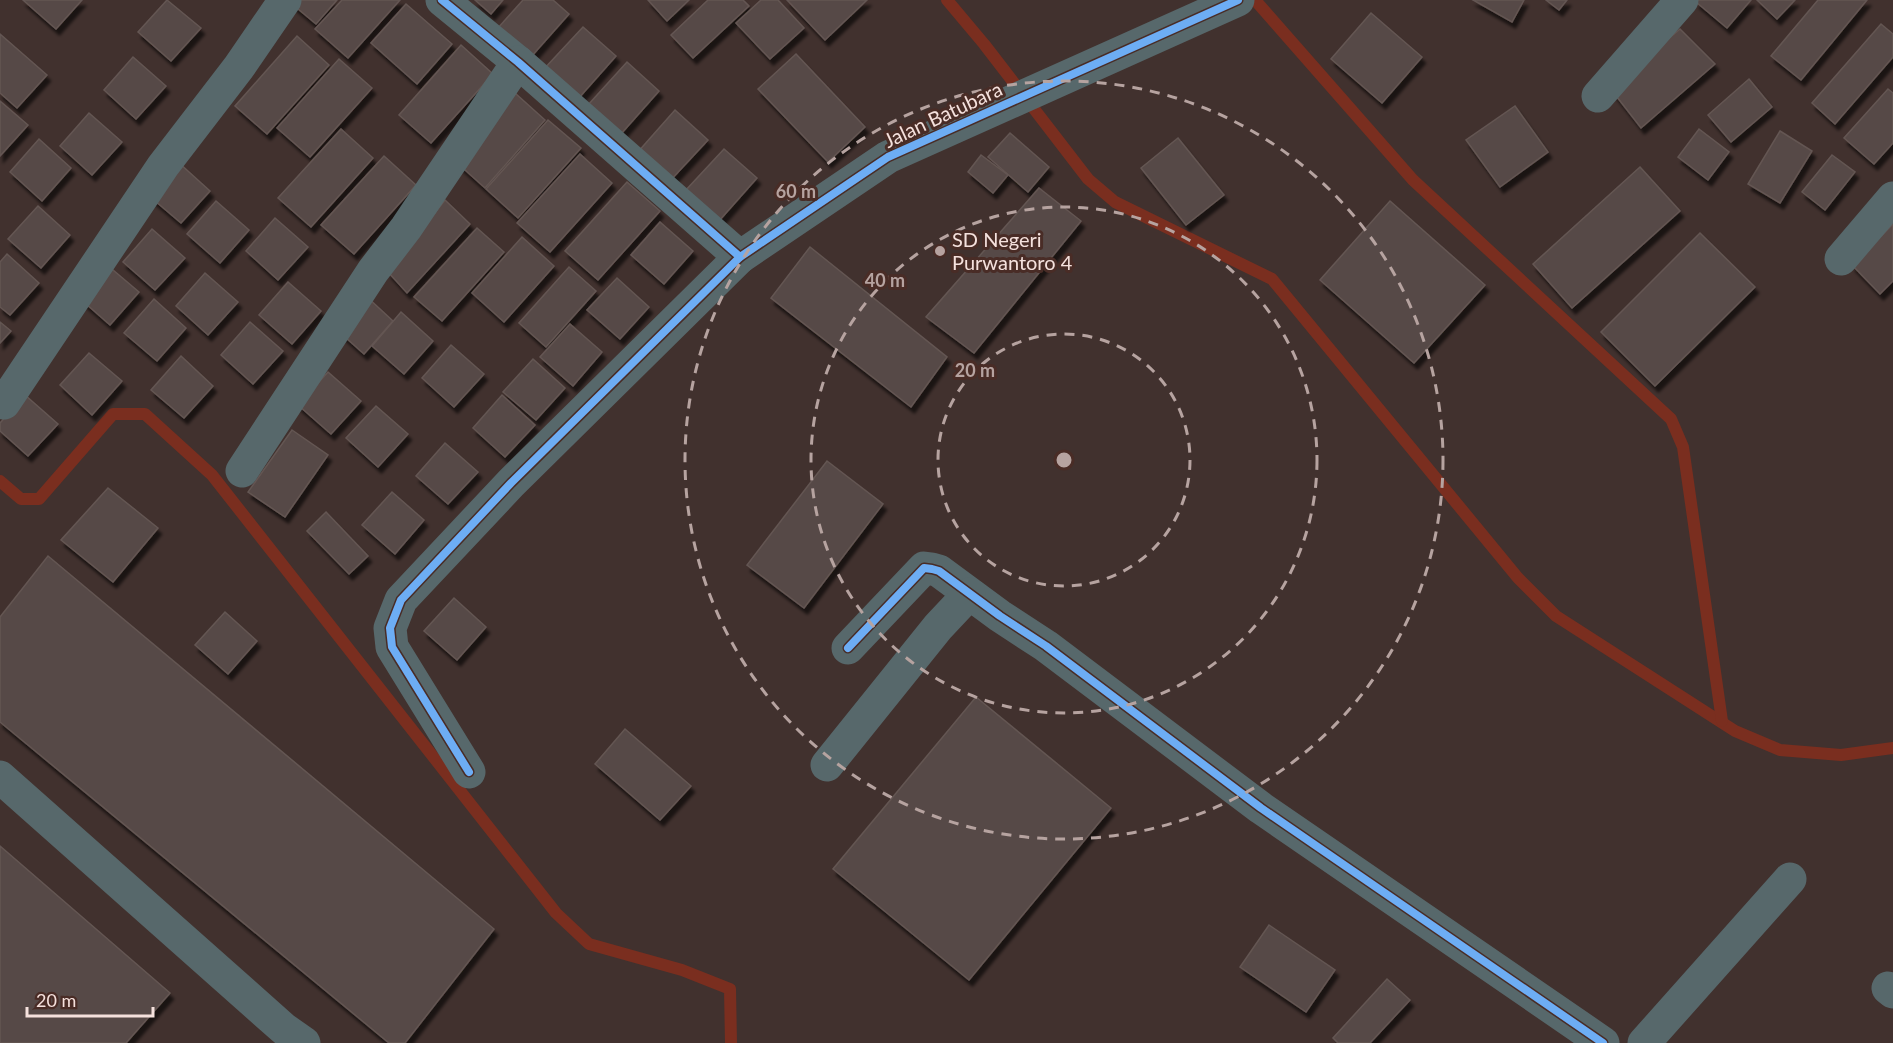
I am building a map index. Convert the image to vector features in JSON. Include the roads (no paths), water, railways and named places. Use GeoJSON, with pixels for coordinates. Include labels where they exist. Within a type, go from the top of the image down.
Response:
{"type":"FeatureCollection","features":[{"type":"Feature","properties":{"kind":"street"},"geometry":{"type":"LineString","coordinates":[[4,403],[163,166],[239,67],[285,0]]}},
{"type":"Feature","properties":{"kind":"street"},"geometry":{"type":"LineString","coordinates":[[442,0],[518,62],[740,257]]}},
{"type":"Feature","properties":{"kind":"street"},"geometry":{"type":"LineString","coordinates":[[1598,96],[1682,0]]}},
{"type":"Feature","properties":{"kind":"street","name":"Jalan Batubara"},"geometry":{"type":"LineString","coordinates":[[470,772],[392,647],[390,627],[401,600],[511,483],[740,257],[888,157],[1235,2]]}},
{"type":"Feature","properties":{"kind":"street"},"geometry":{"type":"LineString","coordinates":[[242,471],[373,271],[406,228],[518,62]]}},
{"type":"Feature","properties":{"kind":"street"},"geometry":{"type":"LineString","coordinates":[[1841,259],[1893,198]]}},
{"type":"Feature","properties":{"kind":"street"},"geometry":{"type":"LineString","coordinates":[[848,648],[924,568],[939,571],[1046,646],[1261,808],[1603,1043]]}},
{"type":"Feature","properties":{"kind":"street"},"geometry":{"type":"LineString","coordinates":[[827,765],[938,627],[969,594]]}},
{"type":"Feature","properties":{"kind":"street"},"geometry":{"type":"LineString","coordinates":[[0,777],[287,1038]]}},
{"type":"Feature","properties":{"kind":"street"},"geometry":{"type":"LineString","coordinates":[[1644,1043],[1790,879]]}},
{"type":"Feature","properties":{"kind":"waterway"},"geometry":{"type":"LineString","coordinates":[[947,0],[984,44],[1088,179],[1115,202],[1272,279],[1518,578],[1556,616],[1735,731],[1780,750],[1841,755],[1893,748]]}},
{"type":"Feature","properties":{"kind":"waterway"},"geometry":{"type":"LineString","coordinates":[[1255,0],[1413,180],[1671,419],[1683,447],[1722,721]]}},
{"type":"Feature","properties":{"kind":"waterway"},"geometry":{"type":"LineString","coordinates":[[0,481],[21,499],[39,499],[113,414],[145,414],[212,475],[556,913],[589,944],[682,970],[730,989],[731,1043]]}},
{"type":"Feature","properties":{"kind":"place","name":"SD Negeri Purwantoro 4"},"geometry":{"type":"Point","coordinates":[940,251]}}]}
